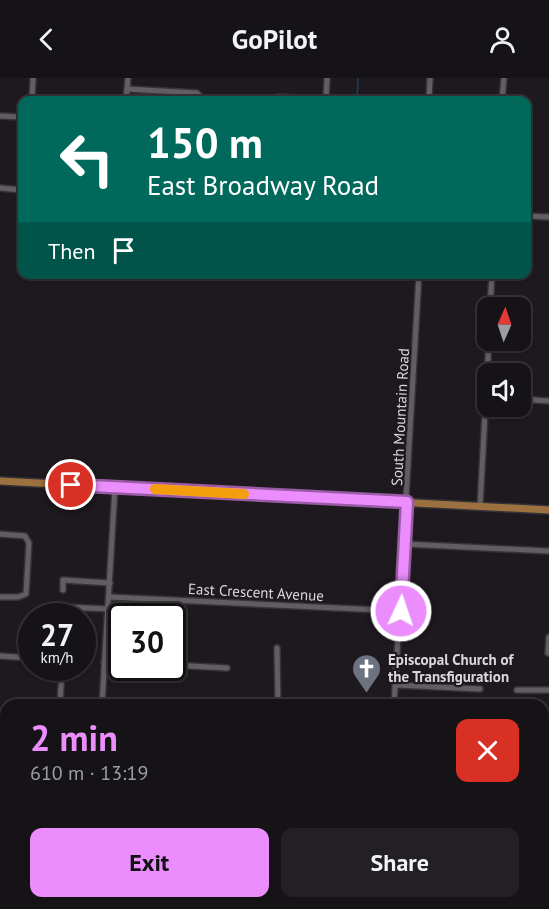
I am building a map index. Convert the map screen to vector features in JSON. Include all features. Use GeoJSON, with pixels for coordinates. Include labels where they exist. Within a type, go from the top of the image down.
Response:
{"type":"FeatureCollection","features":[{"type":"Feature","properties":{"kind":"main road"},"geometry":{"type":"LineString","coordinates":[[0,481],[549,510]]}},
{"type":"Feature","properties":{"kind":"street"},"geometry":{"type":"LineString","coordinates":[[32,96],[33,78]]}},
{"type":"Feature","properties":{"kind":"street"},"geometry":{"type":"LineString","coordinates":[[126,96],[128,78]]}},
{"type":"Feature","properties":{"kind":"street"},"geometry":{"type":"LineString","coordinates":[[326,96],[327,78]]}},
{"type":"Feature","properties":{"kind":"street"},"geometry":{"type":"LineString","coordinates":[[429,96],[430,78]]}},
{"type":"Feature","properties":{"kind":"street"},"geometry":{"type":"LineString","coordinates":[[502,96],[504,78]]}},
{"type":"Feature","properties":{"kind":"street"},"geometry":{"type":"LineString","coordinates":[[127,89],[197,93],[201,96]]}},
{"type":"Feature","properties":{"kind":"street"},"geometry":{"type":"LineString","coordinates":[[0,116],[18,117]]}},
{"type":"Feature","properties":{"kind":"street"},"geometry":{"type":"LineString","coordinates":[[0,188],[18,190]]}},
{"type":"Feature","properties":{"kind":"street"},"geometry":{"type":"LineString","coordinates":[[531,216],[549,217]]}},
{"type":"Feature","properties":{"kind":"street","name":"South Mountain Road"},"geometry":{"type":"LineString","coordinates":[[395,699],[420,279]]}},
{"type":"Feature","properties":{"kind":"street"},"geometry":{"type":"LineString","coordinates":[[491,297],[492,279]]}},
{"type":"Feature","properties":{"kind":"street"},"geometry":{"type":"LineString","coordinates":[[531,399],[549,400]]}},
{"type":"Feature","properties":{"kind":"street"},"geometry":{"type":"LineString","coordinates":[[480,506],[486,417]]}},
{"type":"Feature","properties":{"kind":"street"},"geometry":{"type":"LineString","coordinates":[[110,603],[115,487]]}},
{"type":"Feature","properties":{"kind":"street"},"geometry":{"type":"LineString","coordinates":[[0,534],[27,537],[29,543],[27,591],[24,596],[0,597]]}},
{"type":"Feature","properties":{"kind":"street"},"geometry":{"type":"LineString","coordinates":[[405,544],[548,551]]}},
{"type":"Feature","properties":{"kind":"street"},"geometry":{"type":"LineString","coordinates":[[63,590],[63,580],[110,583]]}},
{"type":"Feature","properties":{"kind":"street","name":"East Crescent Avenue"},"geometry":{"type":"LineString","coordinates":[[110,597],[401,611]]}},
{"type":"Feature","properties":{"kind":"street"},"geometry":{"type":"LineString","coordinates":[[102,699],[108,627]]}},
{"type":"Feature","properties":{"kind":"street"},"geometry":{"type":"LineString","coordinates":[[548,653],[549,637]]}},
{"type":"Feature","properties":{"kind":"street"},"geometry":{"type":"LineString","coordinates":[[277,648],[278,699]]}},
{"type":"Feature","properties":{"kind":"street"},"geometry":{"type":"LineString","coordinates":[[0,657],[18,658]]}},
{"type":"Feature","properties":{"kind":"street"},"geometry":{"type":"LineString","coordinates":[[104,662],[108,662]]}},
{"type":"Feature","properties":{"kind":"street"},"geometry":{"type":"LineString","coordinates":[[186,666],[227,668]]}},
{"type":"Feature","properties":{"kind":"street"},"geometry":{"type":"LineString","coordinates":[[60,699],[61,681]]}},
{"type":"Feature","properties":{"kind":"street"},"geometry":{"type":"LineString","coordinates":[[396,685],[480,689]]}},
{"type":"Feature","properties":{"kind":"street"},"geometry":{"type":"LineString","coordinates":[[517,690],[549,690]]}},
{"type":"Feature","properties":{"kind":"waterway"},"geometry":{"type":"LineString","coordinates":[[357,96],[358,78]]}},
{"type":"Feature","properties":{"kind":"slow traffic"},"geometry":{"type":"LineString","coordinates":[[155,489],[244,494]]}},
{"type":"Feature","properties":{"kind":"place","name":"Episcopal Church of the Transfiguration"},"geometry":{"type":"Point","coordinates":[367,694]}},
{"type":"Feature","properties":{"kind":"route"},"geometry":{"type":"LineString","coordinates":[[71,485],[407,502],[401,611]]}}]}
